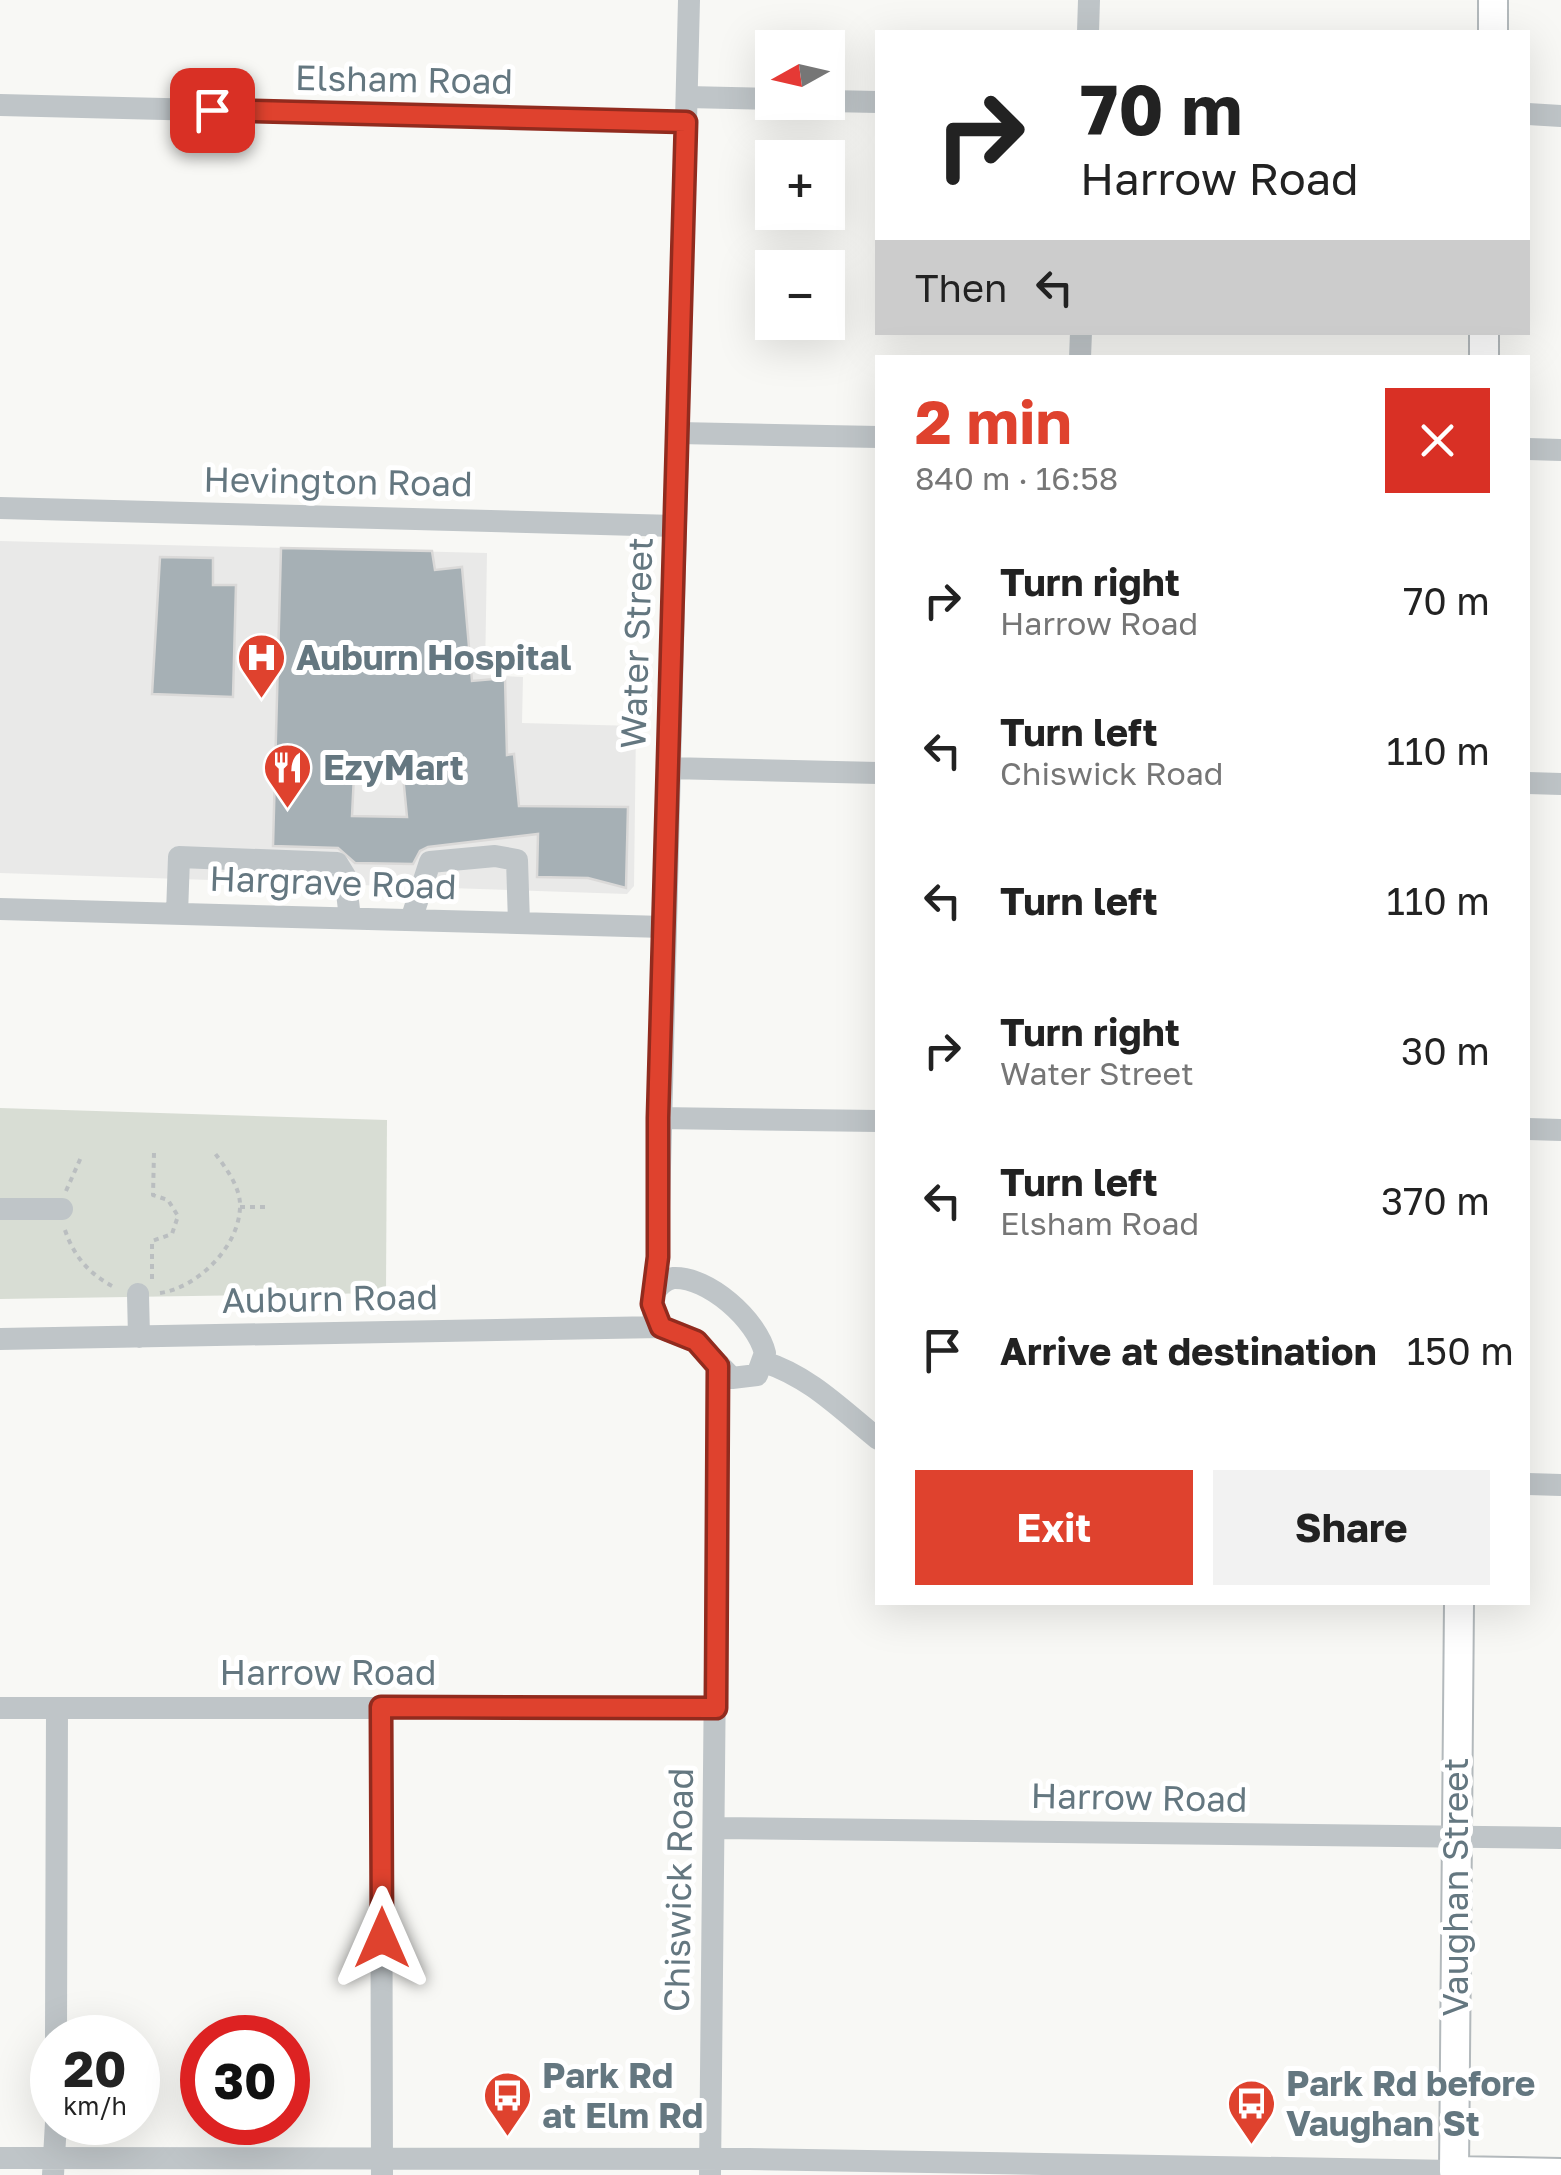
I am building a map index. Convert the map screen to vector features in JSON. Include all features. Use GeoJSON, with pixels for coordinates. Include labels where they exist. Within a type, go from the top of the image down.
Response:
{"type":"FeatureCollection","features":[{"type":"Feature","properties":{"kind":"main road"},"geometry":{"type":"LineString","coordinates":[[1492,30],[1494,0]]}},
{"type":"Feature","properties":{"kind":"main road","name":"Vaughan Street"},"geometry":{"type":"LineString","coordinates":[[1454,2171],[1459,1605]]}},
{"type":"Feature","properties":{"kind":"main road"},"geometry":{"type":"LineString","coordinates":[[1454,2171],[1561,2172]]}},
{"type":"Feature","properties":{"kind":"street","name":"Water Street"},"geometry":{"type":"LineString","coordinates":[[661,1327],[652,1312],[657,1288],[658,1118],[689,0]]}},
{"type":"Feature","properties":{"kind":"street"},"geometry":{"type":"LineString","coordinates":[[1088,30],[1089,0]]}},
{"type":"Feature","properties":{"kind":"street"},"geometry":{"type":"LineString","coordinates":[[687,98],[755,99]]}},
{"type":"Feature","properties":{"kind":"street"},"geometry":{"type":"LineString","coordinates":[[845,101],[875,102]]}},
{"type":"Feature","properties":{"kind":"street","name":"Elsham Road"},"geometry":{"type":"LineString","coordinates":[[0,104],[686,122]]}},
{"type":"Feature","properties":{"kind":"street"},"geometry":{"type":"LineString","coordinates":[[1530,114],[1561,116]]}},
{"type":"Feature","properties":{"kind":"street"},"geometry":{"type":"LineString","coordinates":[[678,433],[875,437]]}},
{"type":"Feature","properties":{"kind":"street"},"geometry":{"type":"LineString","coordinates":[[1530,449],[1561,450]]}},
{"type":"Feature","properties":{"kind":"street","name":"Hevington Road"},"geometry":{"type":"LineString","coordinates":[[0,508],[675,526]]}},
{"type":"Feature","properties":{"kind":"street"},"geometry":{"type":"LineString","coordinates":[[668,768],[875,773]]}},
{"type":"Feature","properties":{"kind":"street"},"geometry":{"type":"LineString","coordinates":[[1530,783],[1561,784]]}},
{"type":"Feature","properties":{"kind":"street"},"geometry":{"type":"LineString","coordinates":[[411,920],[430,862],[495,856],[517,860],[519,922]]}},
{"type":"Feature","properties":{"kind":"street"},"geometry":{"type":"LineString","coordinates":[[177,914],[179,857],[337,864],[345,876],[350,918]]}},
{"type":"Feature","properties":{"kind":"street","name":"Hargrave Road"},"geometry":{"type":"LineString","coordinates":[[0,909],[664,927]]}},
{"type":"Feature","properties":{"kind":"street"},"geometry":{"type":"LineString","coordinates":[[658,1118],[875,1121]]}},
{"type":"Feature","properties":{"kind":"street"},"geometry":{"type":"LineString","coordinates":[[1530,1129],[1561,1130]]}},
{"type":"Feature","properties":{"kind":"street"},"geometry":{"type":"LineString","coordinates":[[0,1209],[62,1209]]}},
{"type":"Feature","properties":{"kind":"street"},"geometry":{"type":"LineString","coordinates":[[657,1288],[673,1278],[704,1285],[753,1328],[762,1344],[764,1362],[756,1375],[741,1380],[725,1374],[696,1341],[661,1327]]}},
{"type":"Feature","properties":{"kind":"street"},"geometry":{"type":"LineString","coordinates":[[138,1294],[138,1338]]}},
{"type":"Feature","properties":{"kind":"street","name":"Auburn Road"},"geometry":{"type":"LineString","coordinates":[[0,1338],[661,1327]]}},
{"type":"Feature","properties":{"kind":"street"},"geometry":{"type":"LineString","coordinates":[[764,1362],[789,1370],[875,1436]]}},
{"type":"Feature","properties":{"kind":"street","name":"Chiswick Road"},"geometry":{"type":"LineString","coordinates":[[710,2167],[718,1366]]}},
{"type":"Feature","properties":{"kind":"street"},"geometry":{"type":"LineString","coordinates":[[1530,1484],[1561,1484]]}},
{"type":"Feature","properties":{"kind":"street"},"geometry":{"type":"LineString","coordinates":[[381,1707],[382,2167]]}},
{"type":"Feature","properties":{"kind":"street","name":"Harrow Road"},"geometry":{"type":"LineString","coordinates":[[0,1708],[716,1708]]}},
{"type":"Feature","properties":{"kind":"street"},"geometry":{"type":"LineString","coordinates":[[56,2015],[57,1708]]}},
{"type":"Feature","properties":{"kind":"street","name":"Harrow Road"},"geometry":{"type":"LineString","coordinates":[[715,1828],[1561,1838]]}},
{"type":"Feature","properties":{"kind":"street"},"geometry":{"type":"LineString","coordinates":[[0,2158],[54,2167],[1454,2171]]}},
{"type":"Feature","properties":{"kind":"path"},"geometry":{"type":"LineString","coordinates":[[154,1152],[154,1196],[168,1200],[178,1216],[172,1234],[152,1241],[152,1294],[193,1282],[215,1262],[231,1237],[240,1207],[231,1176],[214,1152]]}},
{"type":"Feature","properties":{"kind":"path"},"geometry":{"type":"LineString","coordinates":[[82,1154],[68,1180],[62,1209],[66,1233],[92,1274],[138,1294]]}},
{"type":"Feature","properties":{"kind":"path"},"geometry":{"type":"LineString","coordinates":[[240,1207],[267,1206]]}},
{"type":"Feature","properties":{"kind":"shaded area","name":"Auburn Hospital"},"geometry":{"type":"Polygon","coordinates":[[[0,541],[487,553],[485,675],[523,677],[522,723],[636,726],[634,886],[627,894],[0,873],[0,541]]]}},
{"type":"Feature","properties":{"kind":"shaded area"},"geometry":{"type":"Polygon","coordinates":[[[0,1108],[387,1120],[386,1293],[0,1299],[0,1108]]]}},
{"type":"Feature","properties":{"kind":"building"},"geometry":{"type":"Polygon","coordinates":[[[281,548],[432,551],[435,570],[462,567],[472,681],[505,678],[507,755],[514,754],[519,806],[628,807],[626,888],[588,878],[537,877],[538,834],[428,847],[420,851],[413,864],[355,863],[338,848],[273,846],[281,548]],[[354,775],[352,816],[407,817],[403,776],[354,775]]]}},
{"type":"Feature","properties":{"kind":"building"},"geometry":{"type":"Polygon","coordinates":[[[160,557],[213,558],[213,585],[236,585],[233,697],[152,694],[160,557]]]}},
{"type":"Feature","properties":{"kind":"place","name":"Auburn Hospital"},"geometry":{"type":"Point","coordinates":[261,700]}},
{"type":"Feature","properties":{"kind":"place","name":"EzyMart"},"geometry":{"type":"Point","coordinates":[288,810]}},
{"type":"Feature","properties":{"kind":"place","name":"Park Rd at Elm Rd"},"geometry":{"type":"Point","coordinates":[507,2138]}},
{"type":"Feature","properties":{"kind":"place","name":"Park Rd before Vaughan St"},"geometry":{"type":"Point","coordinates":[1251,2146]}},
{"type":"Feature","properties":{"kind":"route"},"geometry":{"type":"LineString","coordinates":[[212,110],[686,122],[658,1118],[658,1257],[652,1312],[661,1327],[696,1341],[718,1366],[716,1708],[381,1707],[382,1938]]}}]}
